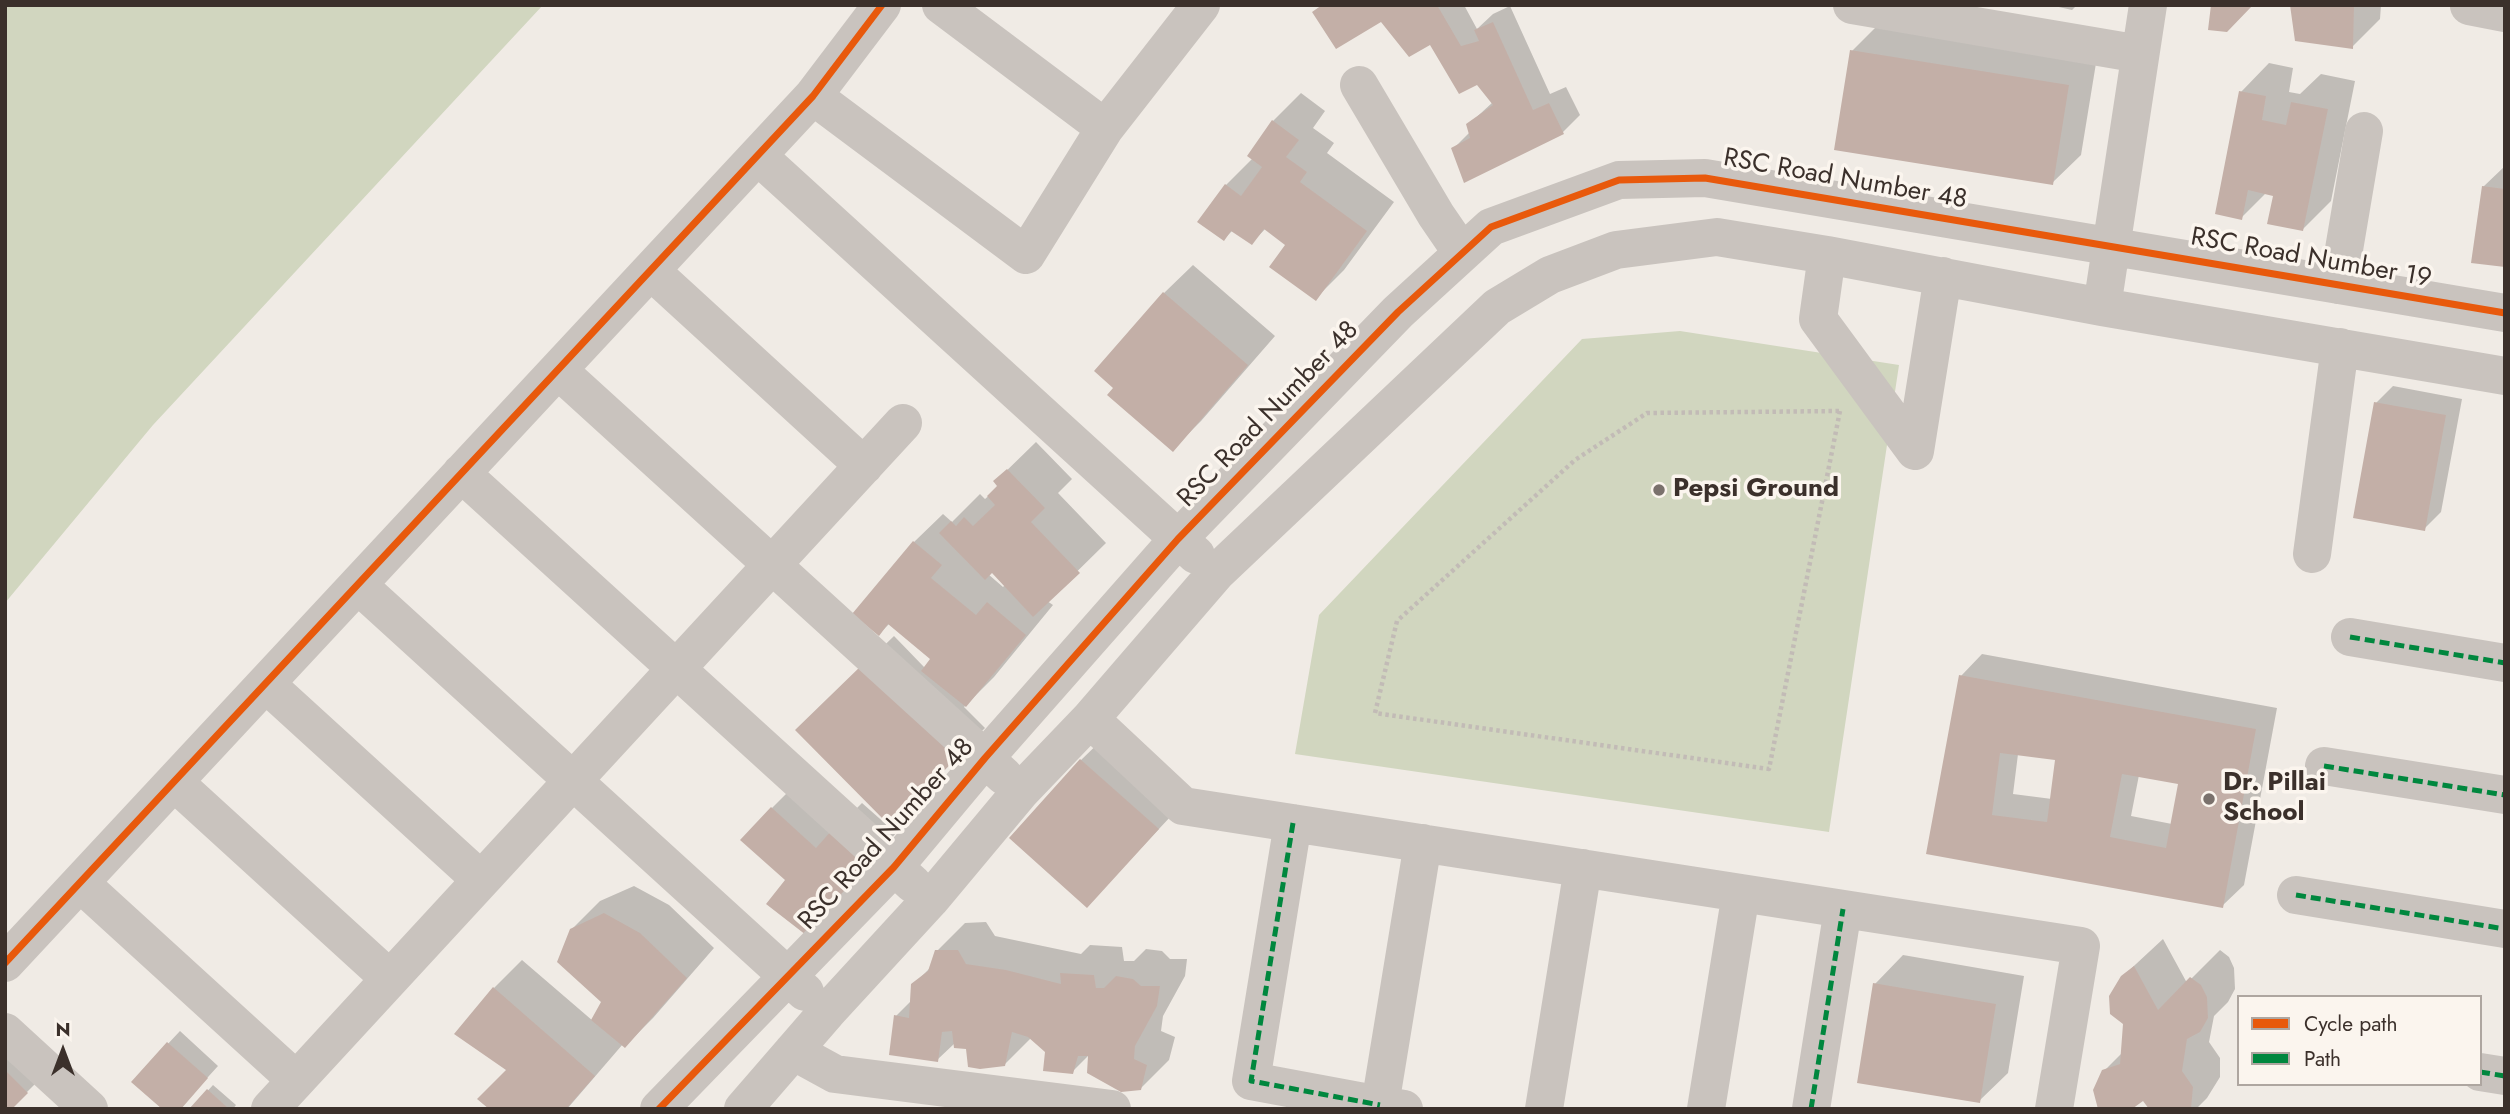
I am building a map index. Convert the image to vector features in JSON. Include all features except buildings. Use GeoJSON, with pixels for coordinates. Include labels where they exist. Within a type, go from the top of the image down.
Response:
{"type":"FeatureCollection","features":[{"type":"Feature","properties":{"kind":"street"},"geometry":{"type":"LineString","coordinates":[[5,963],[813,96],[882,5]]}},
{"type":"Feature","properties":{"kind":"street"},"geometry":{"type":"LineString","coordinates":[[941,5],[1105,128]]}},
{"type":"Feature","properties":{"kind":"street"},"geometry":{"type":"LineString","coordinates":[[1852,5],[2140,54]]}},
{"type":"Feature","properties":{"kind":"street"},"geometry":{"type":"LineString","coordinates":[[2102,307],[2148,5]]}},
{"type":"Feature","properties":{"kind":"street"},"geometry":{"type":"LineString","coordinates":[[2469,6],[2505,13]]}},
{"type":"Feature","properties":{"kind":"street"},"geometry":{"type":"LineString","coordinates":[[813,96],[1026,255],[1105,128],[1196,7]]}},
{"type":"Feature","properties":{"kind":"street"},"geometry":{"type":"LineString","coordinates":[[1359,85],[1436,215],[1462,253]]}},
{"type":"Feature","properties":{"kind":"street"},"geometry":{"type":"LineString","coordinates":[[2338,285],[2364,131]]}},
{"type":"Feature","properties":{"kind":"street"},"geometry":{"type":"LineString","coordinates":[[758,156],[1216,573]]}},
{"type":"Feature","properties":{"kind":"street","name":"RSC Road Number 48"},"geometry":{"type":"LineString","coordinates":[[659,1109],[894,867],[985,758],[1178,539],[1398,312],[1491,228],[1619,180],[1705,178],[2110,246]]}},
{"type":"Feature","properties":{"kind":"street"},"geometry":{"type":"LineString","coordinates":[[743,1109],[930,900],[1021,791],[1090,719],[1216,573],[1497,307],[1550,275],[1616,250],[1717,237],[2505,376]]}},
{"type":"Feature","properties":{"kind":"street","name":"RSC Road Number 19"},"geometry":{"type":"LineString","coordinates":[[2110,246],[2505,313]]}},
{"type":"Feature","properties":{"kind":"street"},"geometry":{"type":"LineString","coordinates":[[1827,255],[1818,319],[1916,451],[1943,276]]}},
{"type":"Feature","properties":{"kind":"street"},"geometry":{"type":"LineString","coordinates":[[650,271],[864,466]]}},
{"type":"Feature","properties":{"kind":"street"},"geometry":{"type":"LineString","coordinates":[[2312,554],[2340,347]]}},
{"type":"Feature","properties":{"kind":"street"},"geometry":{"type":"LineString","coordinates":[[558,370],[1021,791]]}},
{"type":"Feature","properties":{"kind":"street"},"geometry":{"type":"LineString","coordinates":[[270,1109],[903,423]]}},
{"type":"Feature","properties":{"kind":"street"},"geometry":{"type":"LineString","coordinates":[[461,473],[930,900]]}},
{"type":"Feature","properties":{"kind":"street"},"geometry":{"type":"LineString","coordinates":[[358,584],[827,1012]]}},
{"type":"Feature","properties":{"kind":"street"},"geometry":{"type":"LineString","coordinates":[[2350,637],[2505,663]]}},
{"type":"Feature","properties":{"kind":"street"},"geometry":{"type":"LineString","coordinates":[[266,684],[481,880]]}},
{"type":"Feature","properties":{"kind":"street"},"geometry":{"type":"LineString","coordinates":[[1090,719],[1183,806],[2081,946],[2054,1109]]}},
{"type":"Feature","properties":{"kind":"street"},"geometry":{"type":"LineString","coordinates":[[2324,766],[2505,795]]}},
{"type":"Feature","properties":{"kind":"street"},"geometry":{"type":"LineString","coordinates":[[174,782],[390,979]]}},
{"type":"Feature","properties":{"kind":"street"},"geometry":{"type":"LineString","coordinates":[[1293,823],[1251,1081],[1392,1107],[1423,843]]}},
{"type":"Feature","properties":{"kind":"street"},"geometry":{"type":"LineString","coordinates":[[1544,1109],[1583,868]]}},
{"type":"Feature","properties":{"kind":"street"},"geometry":{"type":"LineString","coordinates":[[80,883],[296,1080]]}},
{"type":"Feature","properties":{"kind":"street"},"geometry":{"type":"LineString","coordinates":[[1706,1109],[1741,893]]}},
{"type":"Feature","properties":{"kind":"street"},"geometry":{"type":"LineString","coordinates":[[2297,895],[2505,929]]}},
{"type":"Feature","properties":{"kind":"street"},"geometry":{"type":"LineString","coordinates":[[1811,1109],[1843,909]]}},
{"type":"Feature","properties":{"kind":"street"},"geometry":{"type":"LineString","coordinates":[[5,1032],[89,1109]]}},
{"type":"Feature","properties":{"kind":"street"},"geometry":{"type":"LineString","coordinates":[[793,1051],[835,1074],[1112,1109]]}},
{"type":"Feature","properties":{"kind":"street"},"geometry":{"type":"LineString","coordinates":[[2482,1072],[2505,1076]]}},
{"type":"Feature","properties":{"kind":"path"},"geometry":{"type":"LineString","coordinates":[[1840,411],[1769,769],[1375,713],[1397,621],[1575,460],[1647,413],[1840,411]]}},
{"type":"Feature","properties":{"kind":"green space"},"geometry":{"type":"Polygon","coordinates":[[[5,5],[543,5],[153,425],[5,603],[5,5]]]}},
{"type":"Feature","properties":{"kind":"green space","name":"Pepsi Ground"},"geometry":{"type":"Polygon","coordinates":[[[1680,331],[1899,365],[1829,832],[1295,754],[1319,615],[1582,339],[1680,331]]]}},
{"type":"Feature","properties":{"kind":"marked path"},"geometry":{"type":"LineString","coordinates":[[2350,637],[2505,663]]}},
{"type":"Feature","properties":{"kind":"marked path"},"geometry":{"type":"LineString","coordinates":[[2324,766],[2505,795]]}},
{"type":"Feature","properties":{"kind":"marked path"},"geometry":{"type":"LineString","coordinates":[[1293,823],[1251,1081],[1380,1105]]}},
{"type":"Feature","properties":{"kind":"marked path"},"geometry":{"type":"LineString","coordinates":[[2296,895],[2505,929]]}},
{"type":"Feature","properties":{"kind":"marked path"},"geometry":{"type":"LineString","coordinates":[[1811,1109],[1843,909]]}},
{"type":"Feature","properties":{"kind":"marked path"},"geometry":{"type":"LineString","coordinates":[[2482,1072],[2505,1076]]}},
{"type":"Feature","properties":{"kind":"cycle path"},"geometry":{"type":"LineString","coordinates":[[5,963],[813,96],[882,5]]}},
{"type":"Feature","properties":{"kind":"cycle path"},"geometry":{"type":"LineString","coordinates":[[659,1109],[894,867],[985,758],[1178,539],[1398,312],[1491,227],[1619,180],[1705,178],[2505,313]]}},
{"type":"Feature","properties":{"kind":"place","name":"Pepsi Ground"},"geometry":{"type":"Point","coordinates":[1659,490]}},
{"type":"Feature","properties":{"kind":"place","name":"Dr. Pillai School"},"geometry":{"type":"Point","coordinates":[2209,799]}}]}
